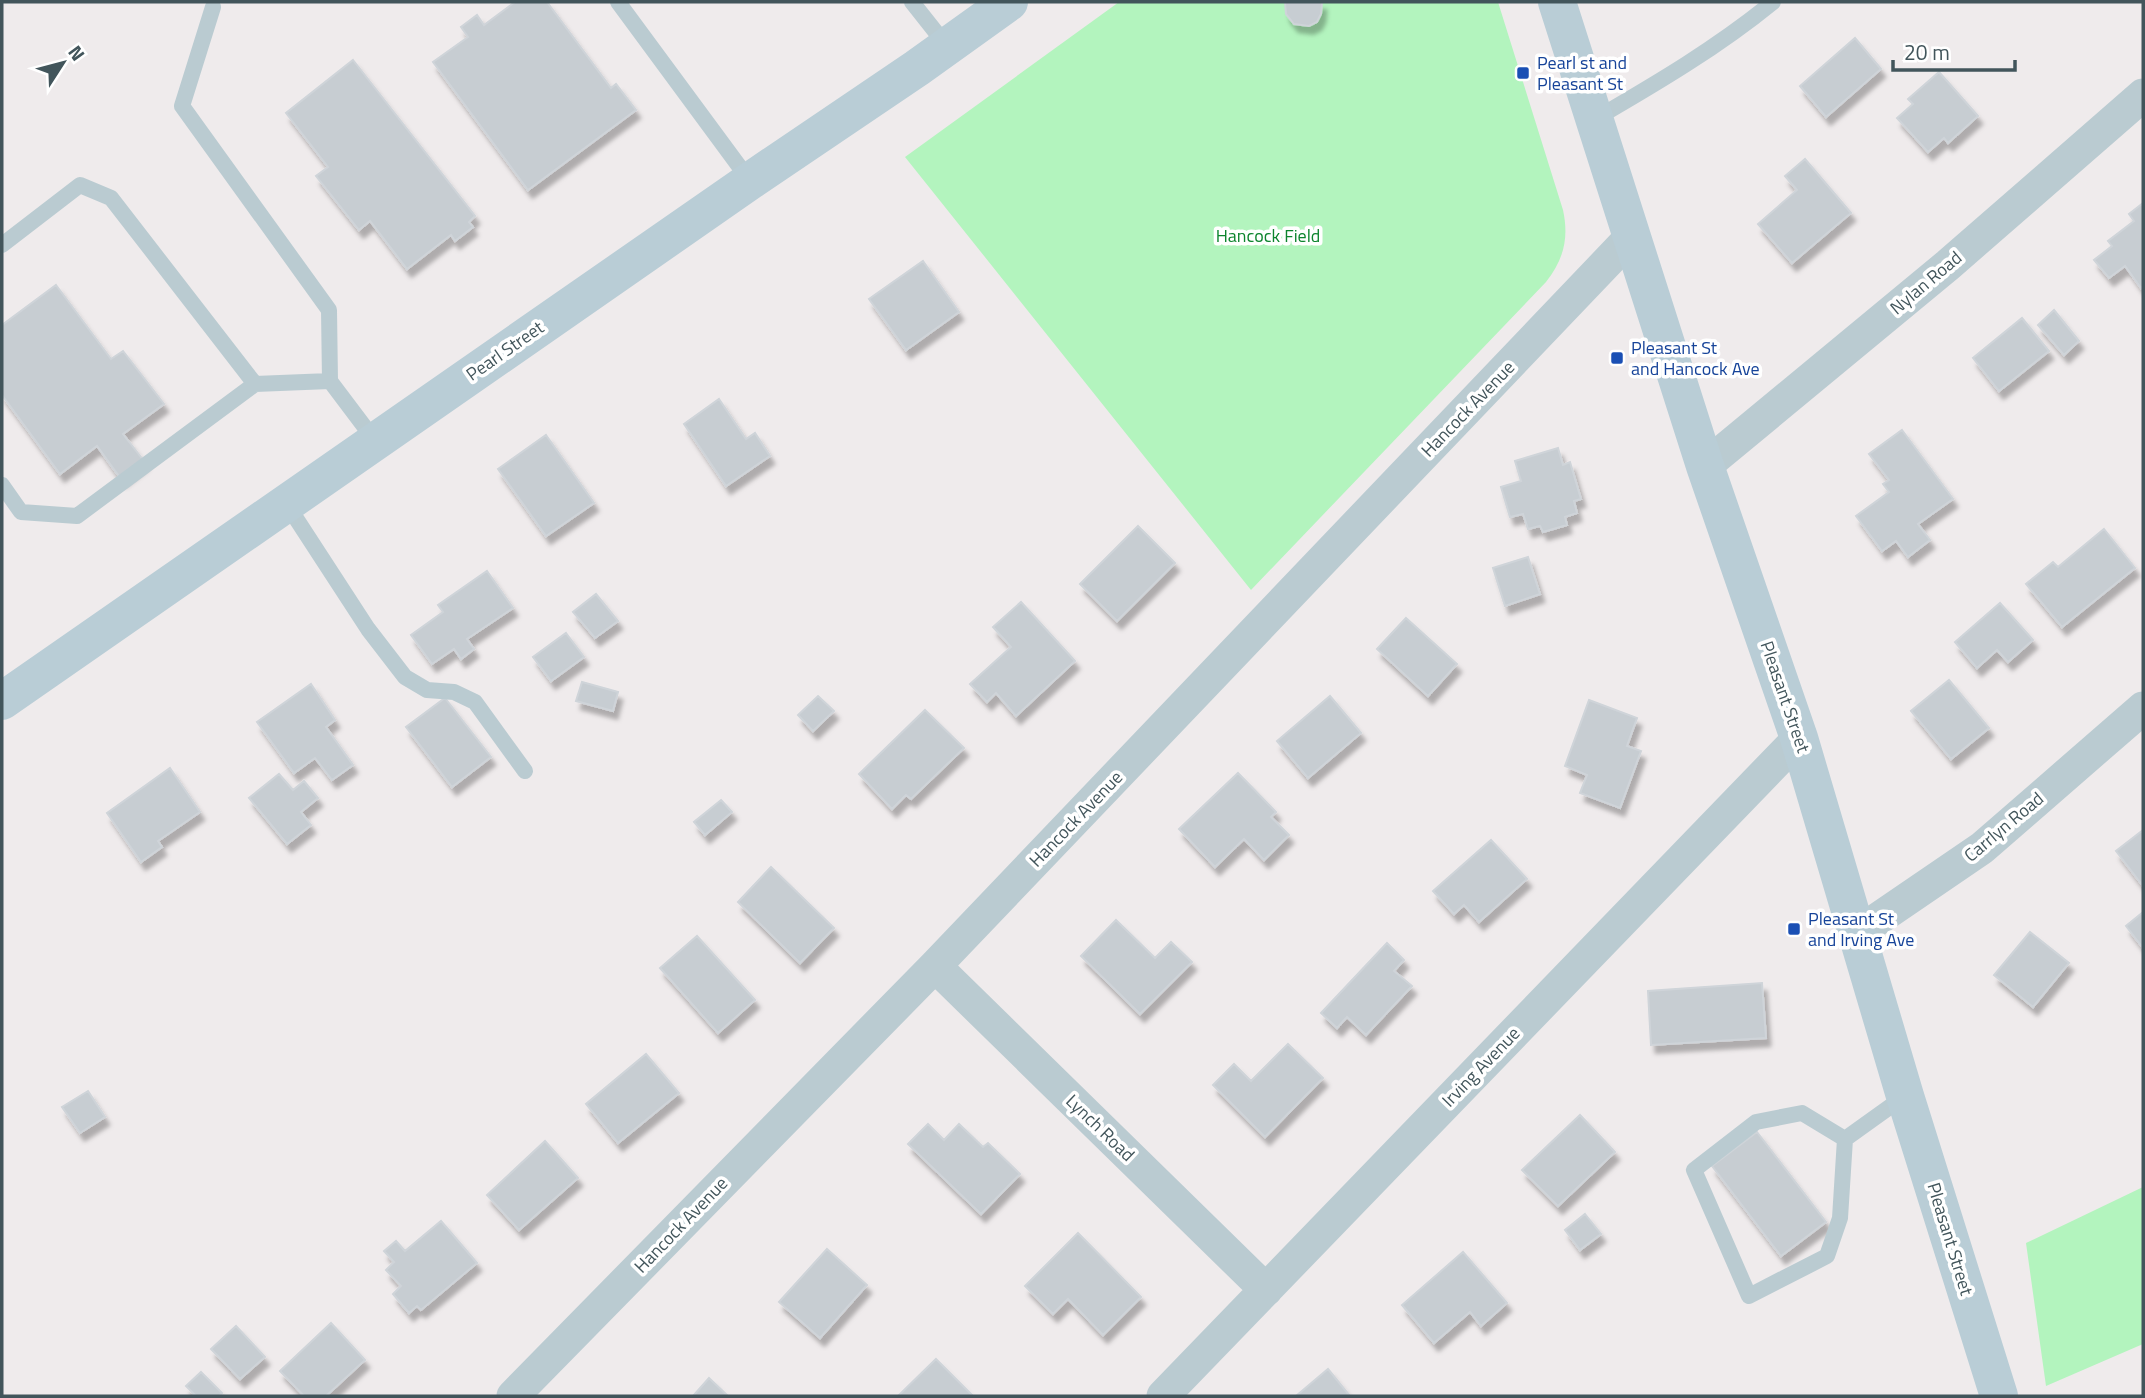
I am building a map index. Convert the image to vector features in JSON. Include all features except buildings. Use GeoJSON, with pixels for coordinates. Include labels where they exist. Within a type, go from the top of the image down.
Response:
{"type":"FeatureCollection","features":[{"type":"Feature","properties":{"kind":"main road","name":"Pearl Street"},"geometry":{"type":"LineString","coordinates":[[2,701],[1009,2]]}},
{"type":"Feature","properties":{"kind":"main road","name":"Pleasant Street"},"geometry":{"type":"LineString","coordinates":[[1558,2],[1705,466],[1800,738],[1856,934],[1998,1396]]}},
{"type":"Feature","properties":{"kind":"street","name":"Nylan Road"},"geometry":{"type":"LineString","coordinates":[[1705,466],[1948,265],[2143,95]]}},
{"type":"Feature","properties":{"kind":"street","name":"Hancock Avenue"},"geometry":{"type":"LineString","coordinates":[[513,1396],[935,966],[1633,236]]}},
{"type":"Feature","properties":{"kind":"street","name":"Carrlyn Road"},"geometry":{"type":"LineString","coordinates":[[1856,934],[1982,848],[2143,708]]}},
{"type":"Feature","properties":{"kind":"street","name":"Irving Avenue"},"geometry":{"type":"LineString","coordinates":[[1163,1396],[1800,738]]}},
{"type":"Feature","properties":{"kind":"street","name":"Lynch Road"},"geometry":{"type":"LineString","coordinates":[[935,966],[1266,1290]]}},
{"type":"Feature","properties":{"kind":"lane"},"geometry":{"type":"LineString","coordinates":[[618,2],[750,181]]}},
{"type":"Feature","properties":{"kind":"lane"},"geometry":{"type":"LineString","coordinates":[[912,2],[946,45]]}},
{"type":"Feature","properties":{"kind":"lane"},"geometry":{"type":"LineString","coordinates":[[1595,119],[1680,70],[1744,26],[1773,2]]}},
{"type":"Feature","properties":{"kind":"lane"},"geometry":{"type":"LineString","coordinates":[[213,6],[182,106],[330,310],[330,381],[376,442]]}},
{"type":"Feature","properties":{"kind":"lane"},"geometry":{"type":"LineString","coordinates":[[2,245],[79,185],[111,198],[255,384]]}},
{"type":"Feature","properties":{"kind":"lane"},"geometry":{"type":"LineString","coordinates":[[2,485],[21,512],[77,516],[255,384],[330,381]]}},
{"type":"Feature","properties":{"kind":"lane"},"geometry":{"type":"LineString","coordinates":[[286,503],[368,629],[405,677],[426,690],[454,692],[475,702],[525,771]]}},
{"type":"Feature","properties":{"kind":"lane"},"geometry":{"type":"LineString","coordinates":[[1845,1139],[1905,1096]]}},
{"type":"Feature","properties":{"kind":"lane"},"geometry":{"type":"LineString","coordinates":[[1802,1113],[1845,1139],[1840,1218],[1827,1256],[1749,1296],[1694,1170],[1756,1122],[1802,1113]]}},
{"type":"Feature","properties":{"kind":"green space","name":"Hancock Field"},"geometry":{"type":"Polygon","coordinates":[[[1119,2],[1498,2],[1563,210],[1564,248],[1546,282],[1251,590],[905,157],[1119,2]]]}},
{"type":"Feature","properties":{"kind":"green space"},"geometry":{"type":"Polygon","coordinates":[[[2143,1187],[2143,1344],[2046,1386],[2026,1243],[2143,1187]]]}},
{"type":"Feature","properties":{"kind":"place","name":"Pearl st and Pleasant St"},"geometry":{"type":"Point","coordinates":[1523,73]}},
{"type":"Feature","properties":{"kind":"place","name":"Pleasant St and Hancock Ave"},"geometry":{"type":"Point","coordinates":[1617,358]}},
{"type":"Feature","properties":{"kind":"place","name":"Pleasant St and Irving Ave"},"geometry":{"type":"Point","coordinates":[1794,929]}}]}
